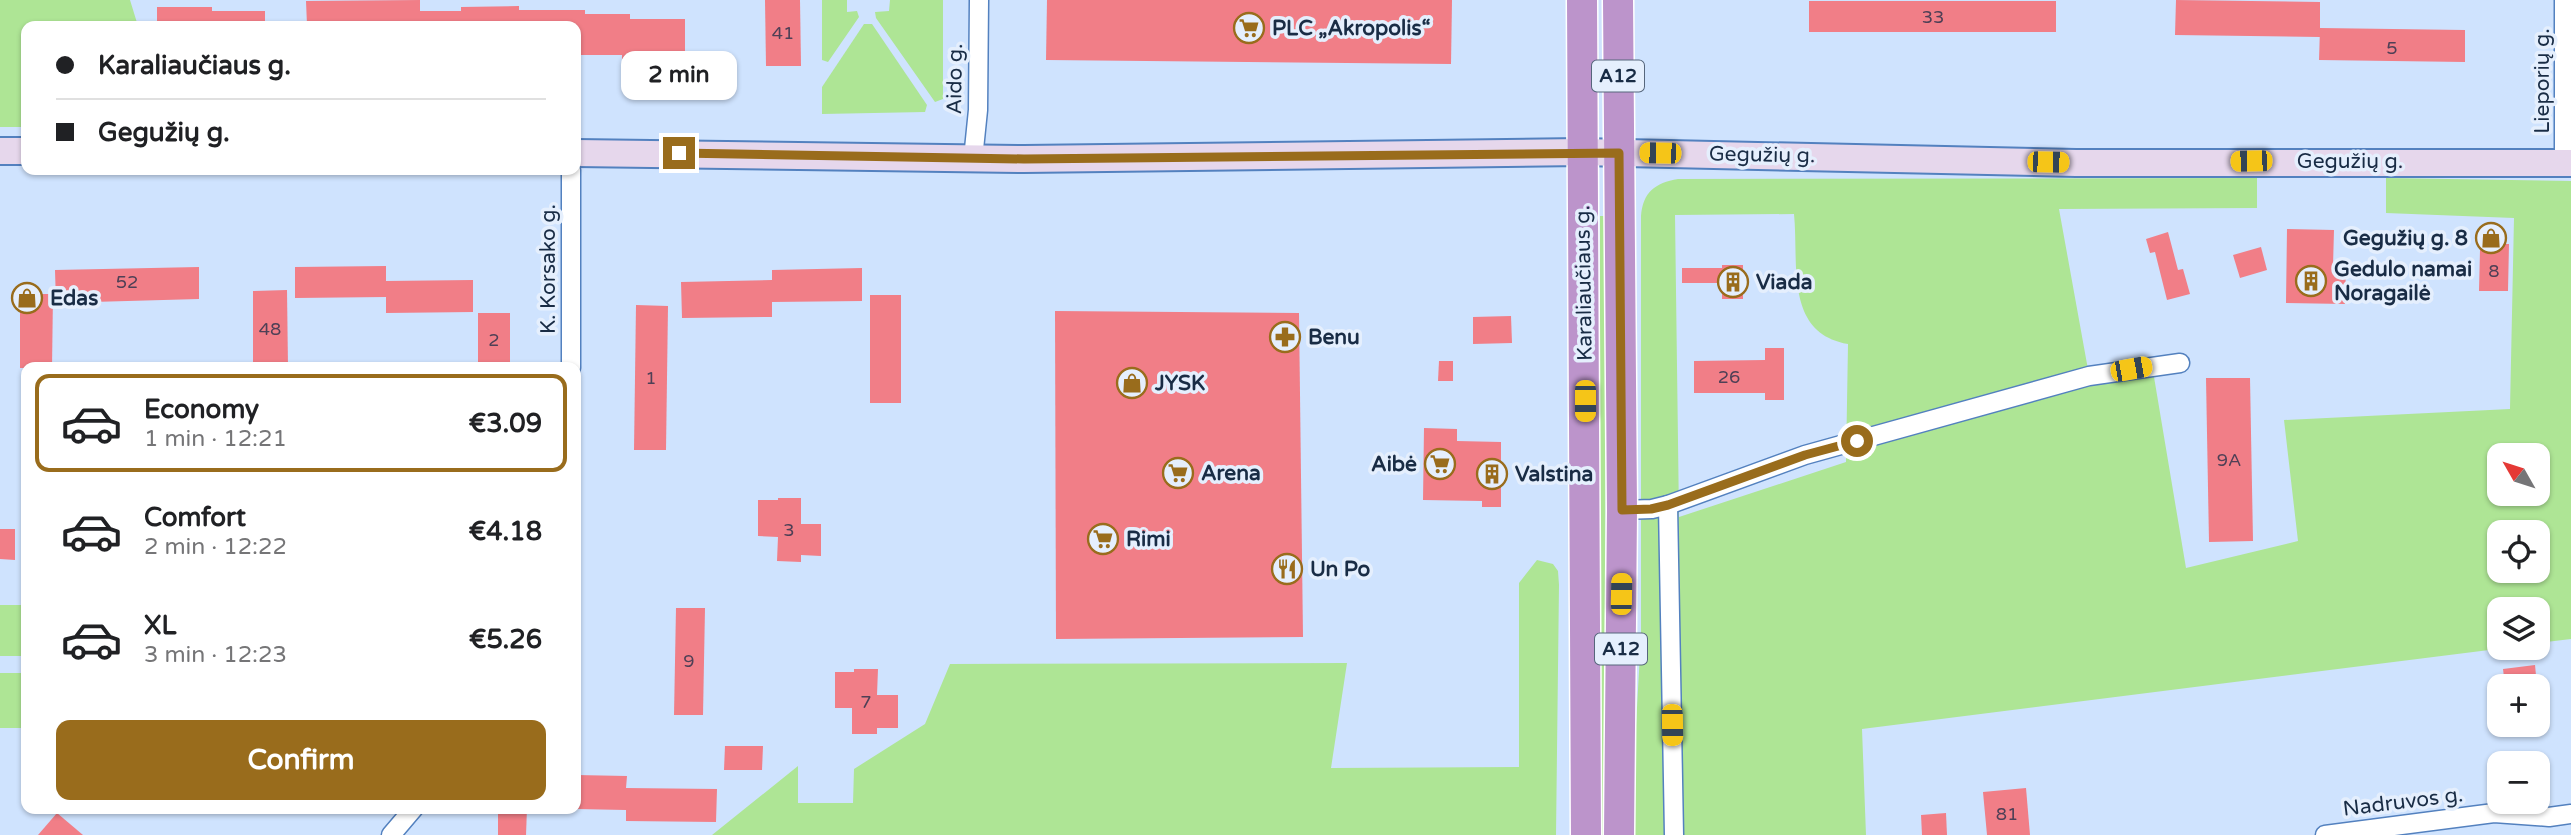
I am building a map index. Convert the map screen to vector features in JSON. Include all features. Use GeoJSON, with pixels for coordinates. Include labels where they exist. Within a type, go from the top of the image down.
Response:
{"type":"FeatureCollection","features":[{"type":"Feature","properties":{"kind":"highway","name":"A12"},"geometry":{"type":"LineString","coordinates":[[1581,152],[1582,0]]}},
{"type":"Feature","properties":{"kind":"highway","name":"A12"},"geometry":{"type":"LineString","coordinates":[[1618,0],[1619,153]]}},
{"type":"Feature","properties":{"kind":"highway","name":"Karaliaučiaus g."},"geometry":{"type":"LineString","coordinates":[[1581,152],[1585,292],[1586,835]]}},
{"type":"Feature","properties":{"kind":"highway","name":"Karaliaučiaus g."},"geometry":{"type":"LineString","coordinates":[[1619,153],[1622,510],[1619,835]]}},
{"type":"Feature","properties":{"kind":"main road"},"geometry":{"type":"LineString","coordinates":[[0,151],[21,151]]}},
{"type":"Feature","properties":{"kind":"main road","name":"Gegužių g."},"geometry":{"type":"LineString","coordinates":[[581,153],[866,155],[973,159],[1269,158],[1581,152],[2076,163],[2568,163]]}},
{"type":"Feature","properties":{"kind":"street","name":"Aido g."},"geometry":{"type":"LineString","coordinates":[[973,159],[978,110],[979,0]]}},
{"type":"Feature","properties":{"kind":"street","name":"Lieporių g."},"geometry":{"type":"LineString","coordinates":[[2564,0],[2568,163]]}},
{"type":"Feature","properties":{"kind":"street","name":"K. Korsako g."},"geometry":{"type":"LineString","coordinates":[[571,175],[571,362]]}},
{"type":"Feature","properties":{"kind":"street"},"geometry":{"type":"LineString","coordinates":[[1622,510],[1651,509],[1668,505],[1805,455],[2089,376],[2180,362]]}},
{"type":"Feature","properties":{"kind":"street"},"geometry":{"type":"LineString","coordinates":[[1668,505],[1674,835]]}},
{"type":"Feature","properties":{"kind":"street","name":"Nadruvos g."},"geometry":{"type":"LineString","coordinates":[[2325,835],[2494,813],[2549,817],[2571,814]]}},
{"type":"Feature","properties":{"kind":"street"},"geometry":{"type":"LineString","coordinates":[[391,835],[409,814]]}},
{"type":"Feature","properties":{"kind":"green space"},"geometry":{"type":"Polygon","coordinates":[[[0,0],[130,0],[136,21],[21,21],[21,127],[0,127],[0,0]]]}},
{"type":"Feature","properties":{"kind":"green space"},"geometry":{"type":"Polygon","coordinates":[[[822,0],[847,0],[847,12],[857,11],[859,17],[828,62],[822,60],[822,0]]]}},
{"type":"Feature","properties":{"kind":"green space"},"geometry":{"type":"Polygon","coordinates":[[[890,0],[943,0],[943,99],[935,102],[876,18],[875,12],[889,11],[890,0]]]}},
{"type":"Feature","properties":{"kind":"green space"},"geometry":{"type":"Polygon","coordinates":[[[864,24],[872,24],[927,105],[925,112],[822,114],[822,87],[864,24]]]}},
{"type":"Feature","properties":{"kind":"green space"},"geometry":{"type":"Polygon","coordinates":[[[2257,178],[2257,208],[2059,209],[2089,375],[2152,365],[2186,568],[2298,541],[2284,420],[2510,409],[2514,218],[2386,213],[2386,178],[2571,181],[2571,639],[2550,642],[2550,597],[2487,597],[2487,650],[1862,729],[1866,835],[1630,835],[1641,635],[1641,216],[1648,195],[1663,183],[1678,179],[2257,178]],[[1794,214],[1675,215],[1679,517],[1846,462],[1848,344],[1828,337],[1813,326],[1804,311],[1796,274],[1794,214]]]}},
{"type":"Feature","properties":{"kind":"green space"},"geometry":{"type":"Polygon","coordinates":[[[1600,216],[1606,216],[1605,835],[1600,835],[1600,216]]]}},
{"type":"Feature","properties":{"kind":"green space"},"geometry":{"type":"Polygon","coordinates":[[[1537,560],[1553,564],[1558,571],[1559,585],[1556,835],[712,835],[798,766],[798,803],[853,803],[854,769],[925,724],[950,664],[1347,663],[1331,768],[1519,767],[1519,583],[1537,560]]]}},
{"type":"Feature","properties":{"kind":"green space"},"geometry":{"type":"Polygon","coordinates":[[[0,605],[21,605],[21,656],[0,656],[0,605]]]}},
{"type":"Feature","properties":{"kind":"green space"},"geometry":{"type":"Polygon","coordinates":[[[0,673],[21,673],[21,728],[0,728],[0,673]]]}},
{"type":"Feature","properties":{"kind":"building"},"geometry":{"type":"Polygon","coordinates":[[[420,0],[420,11],[519,6],[519,10],[585,10],[585,14],[630,14],[630,19],[685,19],[685,59],[622,59],[622,55],[581,55],[581,21],[307,21],[306,1],[420,0]]]}},
{"type":"Feature","properties":{"kind":"building"},"geometry":{"type":"Polygon","coordinates":[[[765,0],[800,0],[801,66],[766,66],[765,0]]]}},
{"type":"Feature","properties":{"kind":"building","name":"PLC „Akropolis“"},"geometry":{"type":"Polygon","coordinates":[[[1047,0],[1452,0],[1451,64],[1046,60],[1047,0]]]}},
{"type":"Feature","properties":{"kind":"building"},"geometry":{"type":"Polygon","coordinates":[[[2176,0],[2320,2],[2320,37],[2175,35],[2176,0]]]}},
{"type":"Feature","properties":{"kind":"building"},"geometry":{"type":"Polygon","coordinates":[[[1809,1],[2056,1],[2056,32],[1809,32],[1809,1]]]}},
{"type":"Feature","properties":{"kind":"building"},"geometry":{"type":"Polygon","coordinates":[[[157,7],[265,11],[265,21],[157,21],[157,7]]]}},
{"type":"Feature","properties":{"kind":"building"},"geometry":{"type":"Polygon","coordinates":[[[2320,28],[2465,30],[2465,62],[2319,60],[2320,28]]]}},
{"type":"Feature","properties":{"kind":"building","name":"Gedulo namai Noragailė"},"geometry":{"type":"Polygon","coordinates":[[[2287,229],[2334,230],[2333,266],[2346,266],[2345,304],[2286,303],[2287,229]]]}},
{"type":"Feature","properties":{"kind":"building"},"geometry":{"type":"Polygon","coordinates":[[[2168,232],[2178,270],[2183,269],[2190,294],[2167,300],[2155,252],[2150,253],[2146,239],[2168,232]]]}},
{"type":"Feature","properties":{"kind":"building"},"geometry":{"type":"Polygon","coordinates":[[[2493,244],[2509,244],[2508,291],[2479,291],[2480,250],[2493,251],[2493,244]]]}},
{"type":"Feature","properties":{"kind":"building"},"geometry":{"type":"Polygon","coordinates":[[[2261,247],[2267,270],[2240,278],[2233,255],[2261,247]]]}},
{"type":"Feature","properties":{"kind":"building"},"geometry":{"type":"Polygon","coordinates":[[[1722,265],[1743,265],[1743,299],[1722,299],[1722,283],[1682,283],[1682,268],[1722,268],[1722,265]]]}},
{"type":"Feature","properties":{"kind":"building"},"geometry":{"type":"Polygon","coordinates":[[[386,266],[386,281],[473,280],[473,312],[386,313],[386,297],[295,298],[295,267],[386,266]]]}},
{"type":"Feature","properties":{"kind":"building"},"geometry":{"type":"Polygon","coordinates":[[[199,267],[199,299],[56,303],[55,270],[199,267]]]}},
{"type":"Feature","properties":{"kind":"building"},"geometry":{"type":"Polygon","coordinates":[[[862,268],[862,301],[772,302],[772,317],[682,318],[681,282],[772,280],[772,270],[862,268]]]}},
{"type":"Feature","properties":{"kind":"building"},"geometry":{"type":"Polygon","coordinates":[[[287,290],[288,362],[253,362],[253,291],[287,290]]]}},
{"type":"Feature","properties":{"kind":"building"},"geometry":{"type":"Polygon","coordinates":[[[20,294],[53,294],[52,362],[21,362],[20,368],[20,294]]]}},
{"type":"Feature","properties":{"kind":"building"},"geometry":{"type":"Polygon","coordinates":[[[870,295],[901,295],[901,403],[870,403],[870,295]]]}},
{"type":"Feature","properties":{"kind":"building"},"geometry":{"type":"Polygon","coordinates":[[[636,305],[668,306],[666,450],[634,450],[636,305]]]}},
{"type":"Feature","properties":{"kind":"building","name":"Arena"},"geometry":{"type":"Polygon","coordinates":[[[1055,311],[1299,313],[1303,637],[1056,639],[1055,311]]]}},
{"type":"Feature","properties":{"kind":"building"},"geometry":{"type":"Polygon","coordinates":[[[478,313],[510,313],[510,362],[478,362],[478,313]]]}},
{"type":"Feature","properties":{"kind":"building"},"geometry":{"type":"Polygon","coordinates":[[[1511,316],[1512,343],[1473,344],[1473,317],[1511,316]]]}},
{"type":"Feature","properties":{"kind":"building"},"geometry":{"type":"Polygon","coordinates":[[[1765,348],[1784,348],[1784,400],[1765,400],[1765,393],[1694,393],[1694,361],[1765,360],[1765,348]]]}},
{"type":"Feature","properties":{"kind":"building"},"geometry":{"type":"Polygon","coordinates":[[[1439,361],[1453,361],[1453,381],[1438,381],[1439,361]]]}},
{"type":"Feature","properties":{"kind":"building"},"geometry":{"type":"Polygon","coordinates":[[[2206,378],[2250,378],[2253,541],[2209,542],[2206,378]]]}},
{"type":"Feature","properties":{"kind":"building"},"geometry":{"type":"Polygon","coordinates":[[[1424,428],[1457,429],[1457,441],[1501,442],[1501,507],[1482,507],[1482,501],[1423,500],[1424,428]]]}},
{"type":"Feature","properties":{"kind":"building"},"geometry":{"type":"Polygon","coordinates":[[[801,498],[801,524],[821,524],[821,556],[801,555],[801,562],[777,561],[778,537],[758,536],[758,500],[801,498]]]}},
{"type":"Feature","properties":{"kind":"building"},"geometry":{"type":"Polygon","coordinates":[[[0,529],[15,529],[15,560],[0,559],[0,529]]]}},
{"type":"Feature","properties":{"kind":"building"},"geometry":{"type":"Polygon","coordinates":[[[676,608],[705,608],[703,715],[674,715],[676,608]]]}},
{"type":"Feature","properties":{"kind":"building"},"geometry":{"type":"Polygon","coordinates":[[[2535,665],[2536,674],[2504,674],[2503,669],[2535,665]]]}},
{"type":"Feature","properties":{"kind":"building"},"geometry":{"type":"Polygon","coordinates":[[[854,669],[878,669],[877,695],[898,695],[898,728],[877,728],[877,734],[852,734],[852,708],[835,708],[835,672],[854,672],[854,669]]]}},
{"type":"Feature","properties":{"kind":"building"},"geometry":{"type":"Polygon","coordinates":[[[725,746],[763,746],[762,770],[724,770],[725,746]]]}},
{"type":"Feature","properties":{"kind":"building"},"geometry":{"type":"Polygon","coordinates":[[[581,775],[627,776],[626,788],[717,789],[716,822],[626,821],[626,810],[581,809],[581,775]]]}},
{"type":"Feature","properties":{"kind":"building"},"geometry":{"type":"Polygon","coordinates":[[[2026,788],[2030,835],[1987,835],[1983,792],[2026,788]]]}},
{"type":"Feature","properties":{"kind":"building"},"geometry":{"type":"Polygon","coordinates":[[[1946,813],[1947,835],[1922,835],[1921,815],[1946,813]]]}},
{"type":"Feature","properties":{"kind":"building"},"geometry":{"type":"Polygon","coordinates":[[[58,814],[83,835],[38,835],[58,814]]]}},
{"type":"Feature","properties":{"kind":"building"},"geometry":{"type":"Polygon","coordinates":[[[498,814],[527,814],[526,835],[498,835],[498,814]]]}},
{"type":"Feature","properties":{"kind":"place","name":"PLC „Akropolis“"},"geometry":{"type":"Point","coordinates":[1249,28]}},
{"type":"Feature","properties":{"kind":"place","name":"Gegužių g. 8"},"geometry":{"type":"Point","coordinates":[2491,238]}},
{"type":"Feature","properties":{"kind":"place","name":"Gedulo namai Noragailė"},"geometry":{"type":"Point","coordinates":[2311,281]}},
{"type":"Feature","properties":{"kind":"place","name":"Viada"},"geometry":{"type":"Point","coordinates":[1733,282]}},
{"type":"Feature","properties":{"kind":"place","name":"Edas"},"geometry":{"type":"Point","coordinates":[27,298]}},
{"type":"Feature","properties":{"kind":"place","name":"Benu"},"geometry":{"type":"Point","coordinates":[1285,337]}},
{"type":"Feature","properties":{"kind":"place","name":"JYSK"},"geometry":{"type":"Point","coordinates":[1132,383]}},
{"type":"Feature","properties":{"kind":"place","name":"Aibė"},"geometry":{"type":"Point","coordinates":[1440,464]}},
{"type":"Feature","properties":{"kind":"place","name":"Arena"},"geometry":{"type":"Point","coordinates":[1178,473]}},
{"type":"Feature","properties":{"kind":"place","name":"Valstina"},"geometry":{"type":"Point","coordinates":[1492,474]}},
{"type":"Feature","properties":{"kind":"place","name":"Rimi"},"geometry":{"type":"Point","coordinates":[1103,539]}},
{"type":"Feature","properties":{"kind":"place","name":"Un Po"},"geometry":{"type":"Point","coordinates":[1287,569]}},
{"type":"Feature","properties":{"kind":"route"},"geometry":{"type":"LineString","coordinates":[[679,153],[1024,159],[1619,153],[1622,510],[1651,509],[1668,505],[1805,455],[1857,441]]}}]}
